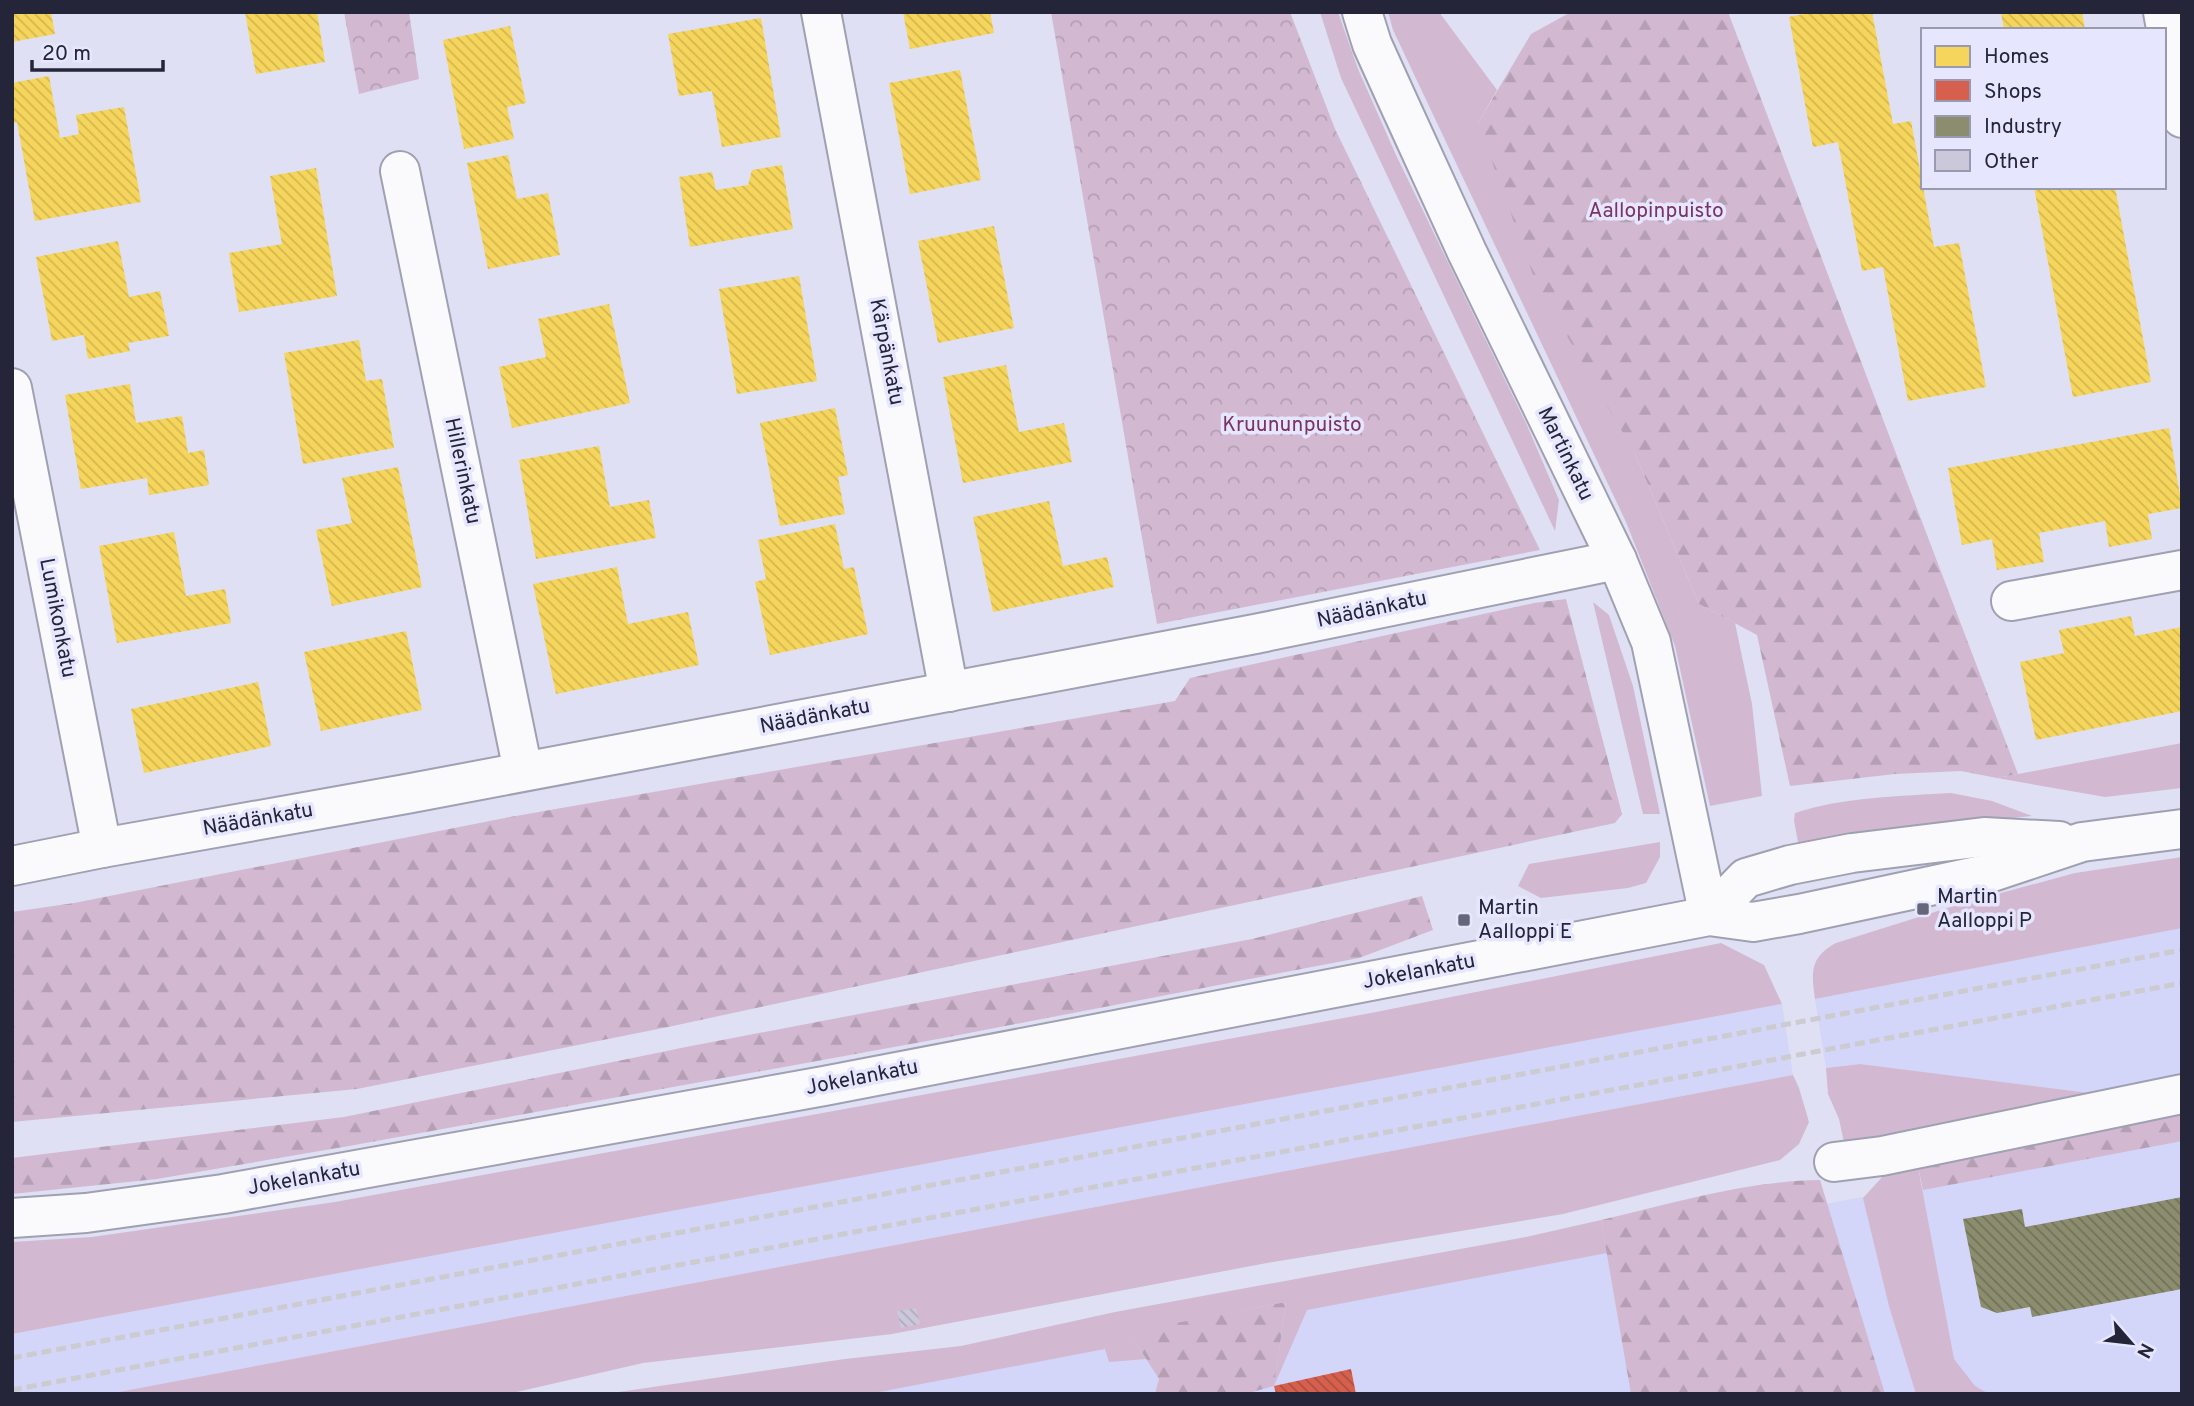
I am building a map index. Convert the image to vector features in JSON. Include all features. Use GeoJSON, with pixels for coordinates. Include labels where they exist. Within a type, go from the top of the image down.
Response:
{"type":"FeatureCollection","features":[{"type":"Feature","properties":{"kind":"street","name":"Kärpänkatu"},"geometry":{"type":"LineString","coordinates":[[821,12],[949,692]]}},
{"type":"Feature","properties":{"kind":"street","name":"Martinkatu"},"geometry":{"type":"LineString","coordinates":[[1362,12],[1377,54],[1467,252],[1617,561],[1651,642],[1709,916]]}},
{"type":"Feature","properties":{"kind":"street"},"geometry":{"type":"LineString","coordinates":[[2164,12],[2182,118]]}},
{"type":"Feature","properties":{"kind":"street","name":"Hillerinkatu"},"geometry":{"type":"LineString","coordinates":[[400,171],[523,771]]}},
{"type":"Feature","properties":{"kind":"street","name":"Lumikonkatu"},"geometry":{"type":"LineString","coordinates":[[12,388],[102,848]]}},
{"type":"Feature","properties":{"kind":"street","name":"Näädänkatu"},"geometry":{"type":"LineString","coordinates":[[12,866],[1255,634],[1617,561]]}},
{"type":"Feature","properties":{"kind":"street"},"geometry":{"type":"LineString","coordinates":[[2011,601],[2182,570]]}},
{"type":"Feature","properties":{"kind":"street"},"geometry":{"type":"LineString","coordinates":[[1709,916],[1746,878],[1790,865],[1852,853],[1984,836],[2082,842],[2182,830]]}},
{"type":"Feature","properties":{"kind":"street","name":"Jokelankatu"},"geometry":{"type":"LineString","coordinates":[[12,1218],[86,1213],[223,1194],[837,1083],[1709,916]]}},
{"type":"Feature","properties":{"kind":"street"},"geometry":{"type":"LineString","coordinates":[[1834,1162],[1882,1156],[2182,1094]]}},
{"type":"Feature","properties":{"kind":"shaded area"},"geometry":{"type":"Polygon","coordinates":[[[2182,928],[2182,1105],[1860,1064],[1826,1068],[1815,999],[2182,928]]]}},
{"type":"Feature","properties":{"kind":"shaded area"},"geometry":{"type":"Polygon","coordinates":[[[1782,1004],[1793,1075],[108,1394],[12,1394],[12,1334],[1782,1004]]]}},
{"type":"Feature","properties":{"kind":"shaded area"},"geometry":{"type":"Polygon","coordinates":[[[2182,1139],[2182,1394],[812,1394],[1286,1302],[2182,1139]]]}},
{"type":"Feature","properties":{"kind":"green space"},"geometry":{"type":"Polygon","coordinates":[[[344,12],[409,12],[419,79],[359,94],[344,12]]]}},
{"type":"Feature","properties":{"kind":"green space","name":"Kruununpuisto"},"geometry":{"type":"Polygon","coordinates":[[[1051,12],[1290,12],[1335,129],[1540,550],[1157,624],[1051,12]]]}},
{"type":"Feature","properties":{"kind":"green space"},"geometry":{"type":"Polygon","coordinates":[[[1320,12],[1338,12],[1358,69],[1396,155],[1526,423],[1559,500],[1555,531],[1341,78],[1320,12]]]}},
{"type":"Feature","properties":{"kind":"green space"},"geometry":{"type":"Polygon","coordinates":[[[1388,12],[1439,12],[1497,90],[1478,123],[1635,454],[1699,604],[1735,623],[1752,704],[1762,796],[1710,806],[1675,646],[1626,522],[1393,30],[1388,12]]]}},
{"type":"Feature","properties":{"kind":"green space","name":"Aallopinpuisto"},"geometry":{"type":"Polygon","coordinates":[[[1571,12],[1728,12],[2018,774],[1997,778],[1961,771],[1895,774],[1790,786],[1757,635],[1699,604],[1635,454],[1535,280],[1478,123],[1531,34],[1571,12]]]}},
{"type":"Feature","properties":{"kind":"green space"},"geometry":{"type":"Polygon","coordinates":[[[1566,599],[1622,814],[1615,823],[668,1027],[357,1089],[12,1122],[12,912],[74,903],[510,817],[1175,701],[1190,678],[1534,603],[1566,599]]]}},
{"type":"Feature","properties":{"kind":"green space"},"geometry":{"type":"Polygon","coordinates":[[[1593,602],[1609,615],[1633,686],[1660,814],[1643,814],[1593,602]]]}},
{"type":"Feature","properties":{"kind":"green space"},"geometry":{"type":"Polygon","coordinates":[[[2182,743],[2182,788],[2105,797],[1997,778],[2182,743]]]}},
{"type":"Feature","properties":{"kind":"green space"},"geometry":{"type":"Polygon","coordinates":[[[1951,793],[1992,801],[2032,816],[1938,826],[1799,848],[1795,813],[1852,800],[1951,793]]]}},
{"type":"Feature","properties":{"kind":"green space"},"geometry":{"type":"Polygon","coordinates":[[[1660,842],[1660,857],[1646,883],[1628,888],[1541,898],[1518,886],[1529,864],[1660,842]]]}},
{"type":"Feature","properties":{"kind":"green space"},"geometry":{"type":"Polygon","coordinates":[[[2182,857],[2182,928],[1815,999],[1814,966],[1821,954],[1836,943],[1957,905],[2075,873],[2182,857]]]}},
{"type":"Feature","properties":{"kind":"green space"},"geometry":{"type":"Polygon","coordinates":[[[1422,896],[1433,930],[1359,958],[938,1039],[349,1146],[157,1179],[12,1194],[12,1158],[344,1117],[686,1047],[1252,939],[1422,896]]]}},
{"type":"Feature","properties":{"kind":"green space"},"geometry":{"type":"Polygon","coordinates":[[[1721,943],[1764,965],[1782,1004],[12,1334],[12,1242],[92,1237],[335,1202],[1371,1013],[1721,943]]]}},
{"type":"Feature","properties":{"kind":"green space"},"geometry":{"type":"Polygon","coordinates":[[[1860,1064],[2096,1094],[1845,1147],[1839,1119],[1828,1094],[1826,1068],[1860,1064]]]}},
{"type":"Feature","properties":{"kind":"green space"},"geometry":{"type":"Polygon","coordinates":[[[1793,1075],[1809,1122],[1799,1144],[1780,1160],[1563,1214],[1267,1263],[892,1334],[643,1363],[508,1394],[108,1394],[1793,1075]]]}},
{"type":"Feature","properties":{"kind":"green space"},"geometry":{"type":"Polygon","coordinates":[[[2182,1108],[2182,1141],[1923,1190],[1918,1167],[2182,1108]]]}},
{"type":"Feature","properties":{"kind":"green space"},"geometry":{"type":"Polygon","coordinates":[[[1918,1167],[1954,1359],[1975,1386],[1989,1394],[1916,1394],[1889,1306],[1863,1198],[1885,1174],[1918,1167]]]}},
{"type":"Feature","properties":{"kind":"green space"},"geometry":{"type":"Polygon","coordinates":[[[1820,1180],[1885,1394],[1631,1394],[1601,1220],[1737,1189],[1820,1180]]]}},
{"type":"Feature","properties":{"kind":"green space"},"geometry":{"type":"Polygon","coordinates":[[[1601,1220],[1607,1253],[1307,1310],[1274,1386],[1286,1302],[1130,1333],[1146,1359],[1109,1362],[1105,1349],[869,1394],[605,1394],[845,1359],[961,1346],[1115,1312],[1526,1237],[1601,1220]]]}},
{"type":"Feature","properties":{"kind":"green space"},"geometry":{"type":"Polygon","coordinates":[[[1286,1302],[1274,1386],[1245,1394],[1155,1394],[1159,1379],[1129,1332],[1286,1302]]]}},
{"type":"Feature","properties":{"kind":"building: Homes"},"geometry":{"type":"Polygon","coordinates":[[[12,12],[51,12],[55,34],[12,42],[12,12]]]}},
{"type":"Feature","properties":{"kind":"building: Homes"},"geometry":{"type":"Polygon","coordinates":[[[245,12],[317,12],[325,62],[256,74],[245,12]]]}},
{"type":"Feature","properties":{"kind":"building: Homes"},"geometry":{"type":"Polygon","coordinates":[[[903,12],[990,12],[994,33],[910,49],[903,12]]]}},
{"type":"Feature","properties":{"kind":"building: Homes"},"geometry":{"type":"Polygon","coordinates":[[[1814,12],[1872,12],[1893,124],[1911,121],[1921,189],[1923,189],[1934,247],[1959,243],[1986,387],[1908,401],[1883,267],[1862,271],[1838,142],[1813,147],[1789,17],[1814,12]]]}},
{"type":"Feature","properties":{"kind":"building: Homes"},"geometry":{"type":"Polygon","coordinates":[[[2001,12],[2082,12],[2085,28],[2004,28],[2001,12]]]}},
{"type":"Feature","properties":{"kind":"building: Homes"},"geometry":{"type":"Polygon","coordinates":[[[761,18],[781,137],[722,147],[712,91],[679,96],[668,34],[761,18]]]}},
{"type":"Feature","properties":{"kind":"building: Homes"},"geometry":{"type":"Polygon","coordinates":[[[510,26],[526,103],[507,107],[514,139],[464,149],[443,40],[510,26]]]}},
{"type":"Feature","properties":{"kind":"building: Homes"},"geometry":{"type":"Polygon","coordinates":[[[960,70],[981,180],[910,194],[889,83],[960,70]]]}},
{"type":"Feature","properties":{"kind":"building: Homes"},"geometry":{"type":"Polygon","coordinates":[[[49,76],[60,138],[79,134],[76,115],[124,107],[141,202],[35,221],[17,122],[12,123],[12,83],[49,76]]]}},
{"type":"Feature","properties":{"kind":"building: Homes"},"geometry":{"type":"Polygon","coordinates":[[[508,155],[517,199],[548,193],[560,255],[488,269],[467,163],[508,155]]]}},
{"type":"Feature","properties":{"kind":"building: Homes"},"geometry":{"type":"Polygon","coordinates":[[[782,165],[793,229],[690,247],[679,177],[712,172],[716,190],[748,185],[752,170],[782,165]]]}},
{"type":"Feature","properties":{"kind":"building: Homes"},"geometry":{"type":"Polygon","coordinates":[[[316,168],[337,296],[239,312],[229,253],[282,244],[270,176],[316,168]]]}},
{"type":"Feature","properties":{"kind":"building: Homes"},"geometry":{"type":"Polygon","coordinates":[[[2034,189],[2115,189],[2151,382],[2073,397],[2034,189]]]}},
{"type":"Feature","properties":{"kind":"building: Homes"},"geometry":{"type":"Polygon","coordinates":[[[994,226],[1014,328],[938,343],[918,241],[994,226]]]}},
{"type":"Feature","properties":{"kind":"building: Homes"},"geometry":{"type":"Polygon","coordinates":[[[118,241],[129,297],[160,291],[169,336],[128,343],[130,351],[88,359],[84,335],[52,341],[36,257],[118,241]]]}},
{"type":"Feature","properties":{"kind":"building: Homes"},"geometry":{"type":"Polygon","coordinates":[[[799,276],[817,381],[737,394],[719,289],[799,276]]]}},
{"type":"Feature","properties":{"kind":"building: Homes"},"geometry":{"type":"Polygon","coordinates":[[[609,304],[630,403],[512,428],[499,367],[546,357],[538,319],[609,304]]]}},
{"type":"Feature","properties":{"kind":"building: Homes"},"geometry":{"type":"Polygon","coordinates":[[[359,340],[366,381],[382,379],[394,448],[303,464],[284,353],[359,340]]]}},
{"type":"Feature","properties":{"kind":"building: Homes"},"geometry":{"type":"Polygon","coordinates":[[[1006,365],[1019,432],[1064,423],[1072,462],[963,483],[943,377],[1006,365]]]}},
{"type":"Feature","properties":{"kind":"building: Homes"},"geometry":{"type":"Polygon","coordinates":[[[130,384],[136,423],[182,416],[188,453],[204,450],[209,485],[149,495],[147,478],[81,489],[65,395],[130,384]]]}},
{"type":"Feature","properties":{"kind":"building: Homes"},"geometry":{"type":"Polygon","coordinates":[[[835,408],[848,475],[838,477],[845,514],[780,526],[760,423],[835,408]]]}},
{"type":"Feature","properties":{"kind":"building: Homes"},"geometry":{"type":"Polygon","coordinates":[[[2169,428],[2182,508],[2148,514],[2152,539],[2109,547],[2105,521],[2039,533],[2044,562],[1997,570],[1992,539],[1962,545],[1948,468],[2169,428]]]}},
{"type":"Feature","properties":{"kind":"building: Homes"},"geometry":{"type":"Polygon","coordinates":[[[599,446],[610,507],[649,500],[656,538],[536,559],[519,460],[599,446]]]}},
{"type":"Feature","properties":{"kind":"building: Homes"},"geometry":{"type":"Polygon","coordinates":[[[398,467],[422,587],[332,606],[316,530],[352,523],[342,478],[398,467]]]}},
{"type":"Feature","properties":{"kind":"building: Homes"},"geometry":{"type":"Polygon","coordinates":[[[1049,501],[1063,566],[1107,557],[1114,587],[993,612],[973,517],[1049,501]]]}},
{"type":"Feature","properties":{"kind":"building: Homes"},"geometry":{"type":"Polygon","coordinates":[[[835,524],[844,569],[854,567],[868,634],[770,655],[755,582],[766,579],[758,540],[835,524]]]}},
{"type":"Feature","properties":{"kind":"building: Homes"},"geometry":{"type":"Polygon","coordinates":[[[174,532],[186,596],[225,589],[231,623],[117,643],[99,546],[174,532]]]}},
{"type":"Feature","properties":{"kind":"building: Homes"},"geometry":{"type":"Polygon","coordinates":[[[617,567],[628,624],[688,612],[699,665],[556,694],[533,584],[617,567]]]}},
{"type":"Feature","properties":{"kind":"building: Homes"},"geometry":{"type":"Polygon","coordinates":[[[2131,616],[2135,636],[2182,627],[2182,711],[2036,740],[2020,662],[2064,653],[2059,630],[2131,616]]]}},
{"type":"Feature","properties":{"kind":"building: Homes"},"geometry":{"type":"Polygon","coordinates":[[[406,631],[422,710],[321,731],[304,652],[406,631]]]}},
{"type":"Feature","properties":{"kind":"building: Homes"},"geometry":{"type":"Polygon","coordinates":[[[258,682],[271,746],[144,773],[131,709],[258,682]]]}},
{"type":"Feature","properties":{"kind":"building: Shops"},"geometry":{"type":"Polygon","coordinates":[[[1351,1369],[1356,1394],[1276,1394],[1274,1386],[1351,1369]]]}},
{"type":"Feature","properties":{"kind":"building: Industry"},"geometry":{"type":"Polygon","coordinates":[[[2182,1197],[2182,1289],[2032,1317],[2030,1307],[1997,1313],[1981,1307],[1963,1219],[2022,1209],[2025,1227],[2182,1197]]]}},
{"type":"Feature","properties":{"kind":"building: Other"},"geometry":{"type":"Polygon","coordinates":[[[916,1308],[920,1324],[901,1328],[897,1311],[916,1308]]]}},
{"type":"Feature","properties":{"kind":"railway"},"geometry":{"type":"LineString","coordinates":[[12,1358],[2182,950]]}},
{"type":"Feature","properties":{"kind":"railway"},"geometry":{"type":"LineString","coordinates":[[12,1390],[2182,983]]}},
{"type":"Feature","properties":{"kind":"place","name":"Martin Aalloppi P"},"geometry":{"type":"Point","coordinates":[1923,909]}},
{"type":"Feature","properties":{"kind":"place","name":"Martin Aalloppi E"},"geometry":{"type":"Point","coordinates":[1464,920]}}]}
